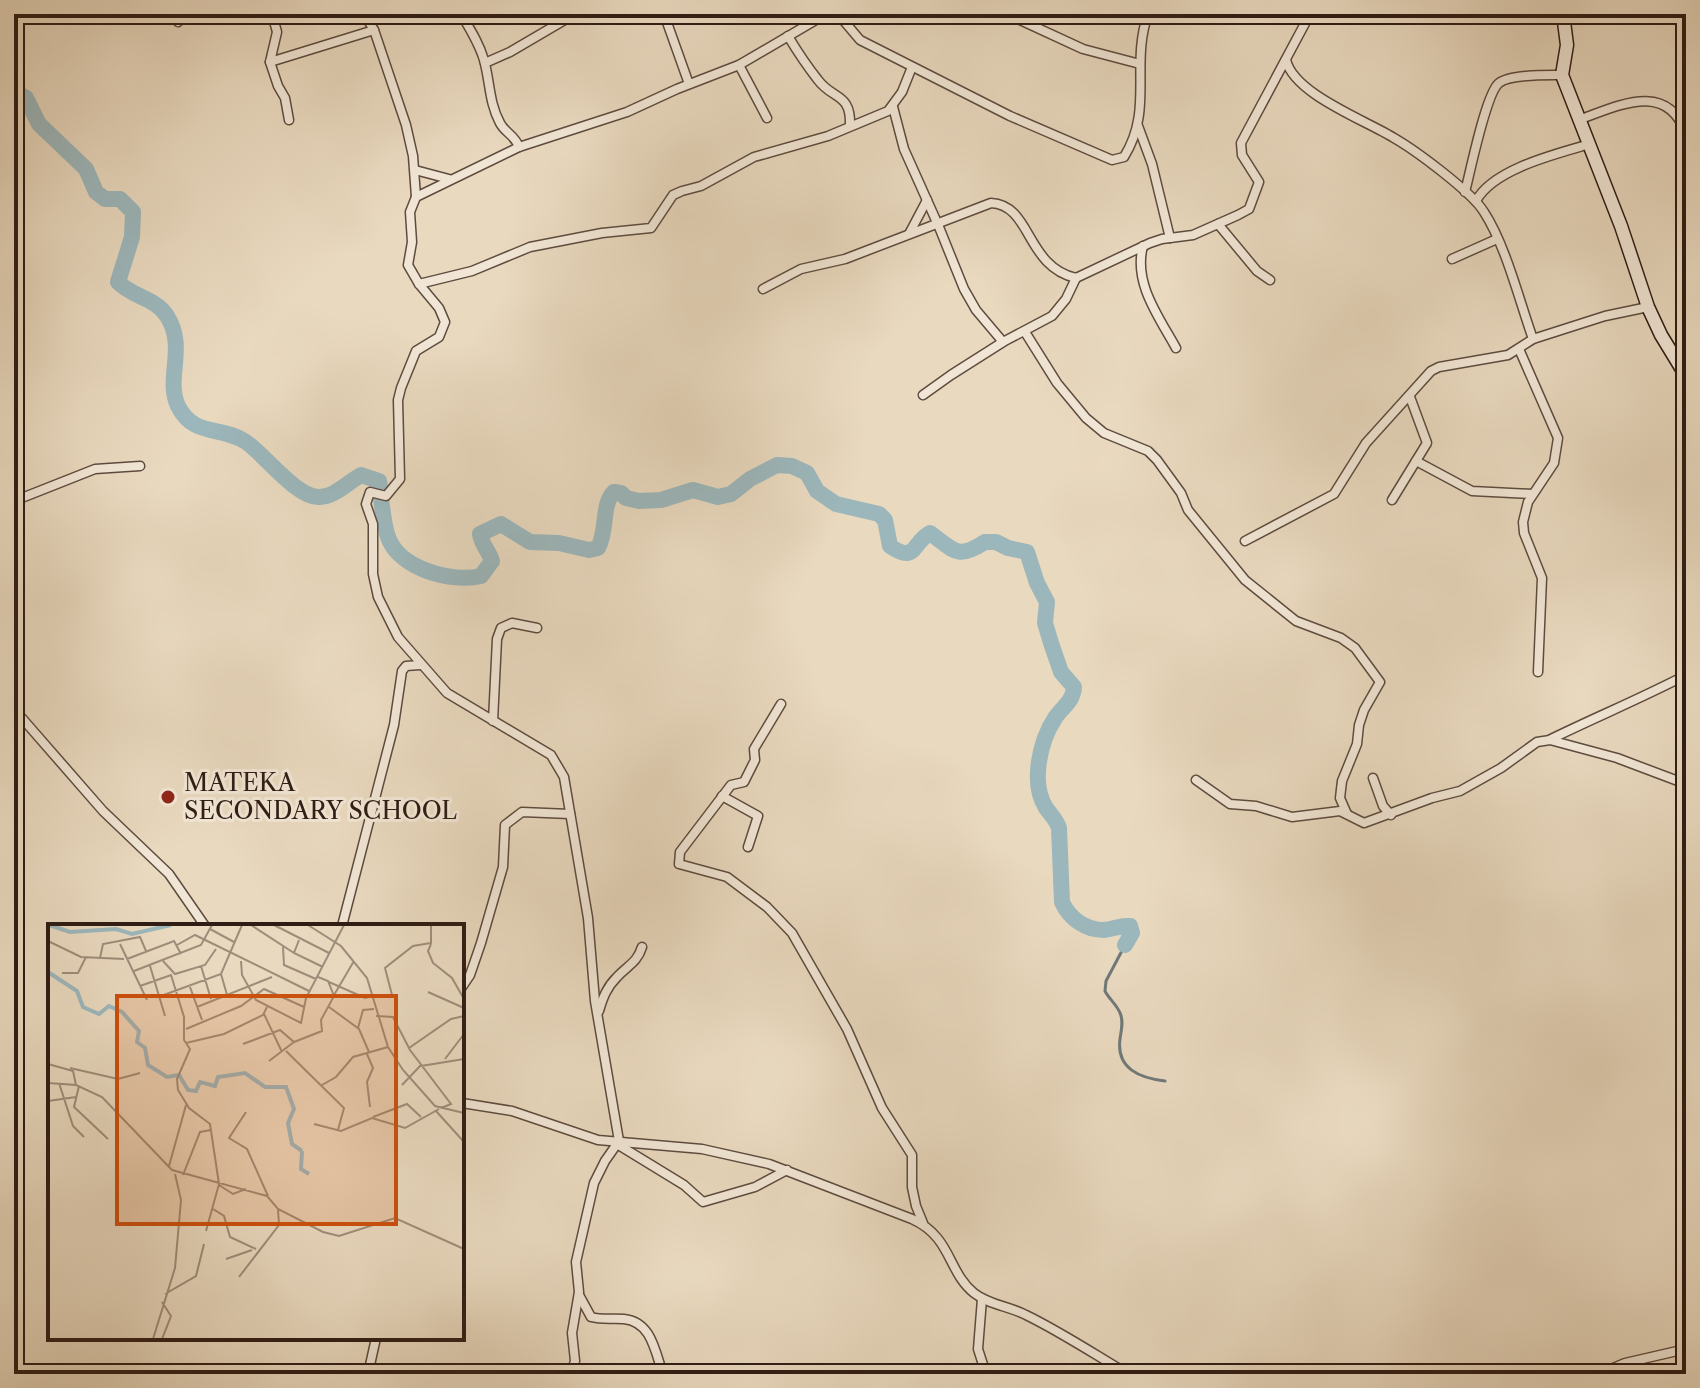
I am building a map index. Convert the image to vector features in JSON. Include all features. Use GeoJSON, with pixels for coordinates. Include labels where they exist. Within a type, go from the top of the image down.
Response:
{"type":"FeatureCollection","features":[{"type":"Feature","properties":{"kind":"street"},"geometry":{"type":"LineString","coordinates":[[272,14],[277,32],[270,62],[285,98],[289,120]]}},
{"type":"Feature","properties":{"kind":"street"},"geometry":{"type":"LineString","coordinates":[[364,14],[374,30],[406,125],[415,170],[416,197],[410,212],[412,242],[408,265],[439,308],[445,322],[439,337],[416,351],[401,388],[398,400],[400,479],[386,496],[370,492],[366,504],[373,524],[373,574],[378,597],[398,637],[447,693],[551,755],[564,777],[588,918],[598,1014],[618,1143],[600,1169],[592,1190],[576,1262],[579,1294],[572,1333],[575,1361],[571,1374]]}},
{"type":"Feature","properties":{"kind":"street"},"geometry":{"type":"LineString","coordinates":[[461,14],[478,43],[501,126],[516,137],[519,147]]}},
{"type":"Feature","properties":{"kind":"street"},"geometry":{"type":"LineString","coordinates":[[485,63],[510,52],[568,16],[611,14]]}},
{"type":"Feature","properties":{"kind":"street"},"geometry":{"type":"LineString","coordinates":[[664,14],[689,84]]}},
{"type":"Feature","properties":{"kind":"street"},"geometry":{"type":"LineString","coordinates":[[416,197],[519,147],[616,117],[739,65],[826,14]]}},
{"type":"Feature","properties":{"kind":"street"},"geometry":{"type":"LineString","coordinates":[[838,14],[860,40],[1010,116],[1112,160],[1124,157],[1136,138],[1141,109],[1141,41],[1148,14]]}},
{"type":"Feature","properties":{"kind":"street"},"geometry":{"type":"LineString","coordinates":[[1007,14],[1083,49],[1140,64]]}},
{"type":"Feature","properties":{"kind":"street"},"geometry":{"type":"LineString","coordinates":[[923,395],[1003,342],[1056,312],[1076,278],[1143,246],[1170,238],[1183,238],[1249,209],[1259,188],[1259,177],[1242,155],[1241,143],[1310,14]]}},
{"type":"Feature","properties":{"kind":"street"},"geometry":{"type":"LineString","coordinates":[[1563,14],[1567,45],[1562,75],[1648,307],[1681,356],[1686,376]]}},
{"type":"Feature","properties":{"kind":"street"},"geometry":{"type":"LineString","coordinates":[[270,62],[374,30]]}},
{"type":"Feature","properties":{"kind":"street"},"geometry":{"type":"LineString","coordinates":[[788,36],[819,82],[844,101],[850,110],[850,125]]}},
{"type":"Feature","properties":{"kind":"street"},"geometry":{"type":"LineString","coordinates":[[1286,60],[1288,70],[1310,91],[1397,139],[1476,201],[1497,239],[1533,339]]}},
{"type":"Feature","properties":{"kind":"street"},"geometry":{"type":"LineString","coordinates":[[739,65],[767,118]]}},
{"type":"Feature","properties":{"kind":"street"},"geometry":{"type":"LineString","coordinates":[[419,284],[472,271],[530,247],[602,233],[647,229],[655,224],[673,195],[701,186],[754,157],[807,143],[880,116],[893,107],[912,67]]}},
{"type":"Feature","properties":{"kind":"street"},"geometry":{"type":"LineString","coordinates":[[1465,192],[1483,120],[1499,82],[1562,75]]}},
{"type":"Feature","properties":{"kind":"street"},"geometry":{"type":"LineString","coordinates":[[1578,120],[1633,100],[1643,100],[1661,105],[1684,122],[1686,134]]}},
{"type":"Feature","properties":{"kind":"street"},"geometry":{"type":"LineString","coordinates":[[893,107],[904,149],[964,289],[976,310],[1003,342]]}},
{"type":"Feature","properties":{"kind":"street"},"geometry":{"type":"LineString","coordinates":[[1138,125],[1152,164],[1170,238]]}},
{"type":"Feature","properties":{"kind":"street"},"geometry":{"type":"LineString","coordinates":[[1476,201],[1481,191],[1495,180],[1550,156],[1590,144]]}},
{"type":"Feature","properties":{"kind":"street"},"geometry":{"type":"LineString","coordinates":[[415,170],[450,179]]}},
{"type":"Feature","properties":{"kind":"street"},"geometry":{"type":"LineString","coordinates":[[909,234],[927,200]]}},
{"type":"Feature","properties":{"kind":"street"},"geometry":{"type":"LineString","coordinates":[[763,289],[801,269],[845,259],[991,203],[1003,203],[1013,210],[1037,251],[1050,265],[1076,278]]}},
{"type":"Feature","properties":{"kind":"street"},"geometry":{"type":"LineString","coordinates":[[1218,224],[1257,271],[1270,280]]}},
{"type":"Feature","properties":{"kind":"street"},"geometry":{"type":"LineString","coordinates":[[1452,259],[1497,239]]}},
{"type":"Feature","properties":{"kind":"street"},"geometry":{"type":"LineString","coordinates":[[1143,246],[1139,259],[1141,278],[1176,348]]}},
{"type":"Feature","properties":{"kind":"street"},"geometry":{"type":"LineString","coordinates":[[1245,541],[1334,494],[1366,443],[1431,371],[1439,367],[1498,358],[1533,339],[1605,316],[1648,307]]}},
{"type":"Feature","properties":{"kind":"street"},"geometry":{"type":"LineString","coordinates":[[1025,332],[1057,383],[1086,418],[1104,433],[1148,451],[1157,460],[1181,493],[1188,510],[1245,580],[1296,621],[1341,638],[1355,648],[1380,682],[1364,710],[1357,744],[1342,781],[1340,798],[1347,814]]}},
{"type":"Feature","properties":{"kind":"street"},"geometry":{"type":"LineString","coordinates":[[1519,349],[1558,438],[1554,463],[1532,494],[1523,522],[1524,533],[1542,578],[1538,672]]}},
{"type":"Feature","properties":{"kind":"street"},"geometry":{"type":"LineString","coordinates":[[1392,500],[1427,443],[1410,397]]}},
{"type":"Feature","properties":{"kind":"street"},"geometry":{"type":"LineString","coordinates":[[1416,461],[1472,491],[1532,494]]}},
{"type":"Feature","properties":{"kind":"street"},"geometry":{"type":"LineString","coordinates":[[14,501],[95,469],[140,466]]}},
{"type":"Feature","properties":{"kind":"street"},"geometry":{"type":"LineString","coordinates":[[493,721],[497,639],[501,628],[512,623],[537,628]]}},
{"type":"Feature","properties":{"kind":"street"},"geometry":{"type":"LineString","coordinates":[[343,924],[394,725],[402,671],[406,666],[420,665]]}},
{"type":"Feature","properties":{"kind":"street"},"geometry":{"type":"LineString","coordinates":[[1196,780],[1230,804],[1256,806],[1286,817],[1333,811],[1364,823],[1460,791],[1501,768],[1537,742],[1550,740],[1686,675]]}},
{"type":"Feature","properties":{"kind":"street"},"geometry":{"type":"LineString","coordinates":[[781,704],[754,749],[755,760],[744,782],[732,784],[677,858],[679,864],[718,872],[727,877],[767,907],[792,933],[847,1029],[882,1108],[912,1155],[912,1187],[924,1224]]}},
{"type":"Feature","properties":{"kind":"street"},"geometry":{"type":"LineString","coordinates":[[14,709],[103,811],[169,874],[204,924]]}},
{"type":"Feature","properties":{"kind":"street"},"geometry":{"type":"LineString","coordinates":[[1550,740],[1617,758],[1686,784]]}},
{"type":"Feature","properties":{"kind":"street"},"geometry":{"type":"LineString","coordinates":[[1373,778],[1383,806],[1391,815]]}},
{"type":"Feature","properties":{"kind":"street"},"geometry":{"type":"LineString","coordinates":[[722,796],[758,816],[748,847]]}},
{"type":"Feature","properties":{"kind":"street"},"geometry":{"type":"LineString","coordinates":[[464,983],[474,963],[503,867],[505,825],[522,812],[570,814]]}},
{"type":"Feature","properties":{"kind":"street"},"geometry":{"type":"LineString","coordinates":[[598,1014],[608,988],[635,963],[642,947]]}},
{"type":"Feature","properties":{"kind":"street"},"geometry":{"type":"LineString","coordinates":[[464,1103],[503,1109],[588,1138],[702,1149],[769,1164],[924,1224],[941,1240],[969,1288],[982,1299],[1023,1313],[1128,1374]]}},
{"type":"Feature","properties":{"kind":"street"},"geometry":{"type":"LineString","coordinates":[[618,1143],[684,1185],[703,1202],[755,1187],[787,1170]]}},
{"type":"Feature","properties":{"kind":"street"},"geometry":{"type":"LineString","coordinates":[[579,1294],[591,1317],[623,1319],[641,1325],[650,1337],[663,1374]]}},
{"type":"Feature","properties":{"kind":"street"},"geometry":{"type":"LineString","coordinates":[[982,1299],[978,1343],[986,1374]]}},
{"type":"Feature","properties":{"kind":"street"},"geometry":{"type":"LineString","coordinates":[[368,1374],[376,1340]]}},
{"type":"Feature","properties":{"kind":"street"},"geometry":{"type":"LineString","coordinates":[[1599,1374],[1625,1363],[1686,1349]]}},
{"type":"Feature","properties":{"kind":"waterway"},"geometry":{"type":"LineString","coordinates":[[14,91],[26,98],[39,124],[86,169],[96,192],[105,199],[120,199],[133,212],[132,237],[118,282],[157,305],[173,328],[175,396],[184,416],[200,427],[246,442],[290,483],[309,495],[330,495],[361,475],[379,481],[388,537],[403,558],[428,571],[456,577],[481,576],[492,561],[480,534],[501,524],[530,542],[559,543],[589,550],[598,548],[607,504],[614,492],[639,501],[661,500],[693,490],[718,497],[731,494],[750,479],[777,465],[792,466],[807,473],[817,491],[836,504],[879,514],[885,520],[890,546],[898,551],[905,553],[913,550],[930,533],[956,551],[968,551],[985,542],[996,542],[1027,552],[1047,602],[1045,623],[1061,672],[1074,687],[1070,700],[1055,718],[1045,738],[1038,775],[1041,798],[1059,828],[1062,902],[1073,918],[1090,928],[1104,930],[1130,926],[1132,933],[1125,945]]}},
{"type":"Feature","properties":{"kind":"waterway"},"geometry":{"type":"LineString","coordinates":[[1125,945],[1106,981],[1105,991],[1121,1016],[1122,1058],[1139,1074],[1165,1081]]}},
{"type":"Feature","properties":{"kind":"place","name":"MATEKA SECONDARY SCHOOL"},"geometry":{"type":"Point","coordinates":[168,797]}}]}
